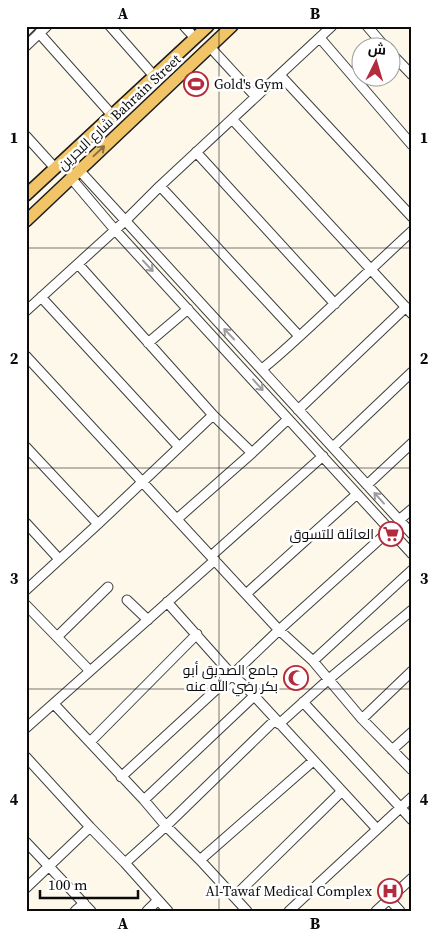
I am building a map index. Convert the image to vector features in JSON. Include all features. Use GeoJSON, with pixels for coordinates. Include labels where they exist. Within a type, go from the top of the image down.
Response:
{"type":"FeatureCollection","features":[{"type":"Feature","properties":{"kind":"main road","name":"شارع البحرين Bahrain Street"},"geometry":{"type":"LineString","coordinates":[[26,194],[208,26]]}},
{"type":"Feature","properties":{"kind":"main road","name":"شارع البحرين Bahrain Street"},"geometry":{"type":"LineString","coordinates":[[26,221],[232,26]]}},
{"type":"Feature","properties":{"kind":"street"},"geometry":{"type":"LineString","coordinates":[[26,31],[31,26]]}},
{"type":"Feature","properties":{"kind":"street"},"geometry":{"type":"LineString","coordinates":[[26,46],[47,26]]}},
{"type":"Feature","properties":{"kind":"street"},"geometry":{"type":"LineString","coordinates":[[110,26],[154,76]]}},
{"type":"Feature","properties":{"kind":"street"},"geometry":{"type":"LineString","coordinates":[[184,26],[195,38]]}},
{"type":"Feature","properties":{"kind":"street"},"geometry":{"type":"LineString","coordinates":[[26,311],[125,221],[196,152],[332,26]]}},
{"type":"Feature","properties":{"kind":"street"},"geometry":{"type":"LineString","coordinates":[[367,26],[377,38]]}},
{"type":"Feature","properties":{"kind":"street"},"geometry":{"type":"LineString","coordinates":[[39,33],[112,114]]}},
{"type":"Feature","properties":{"kind":"street"},"geometry":{"type":"LineString","coordinates":[[320,38],[412,145]]}},
{"type":"Feature","properties":{"kind":"street"},"geometry":{"type":"LineString","coordinates":[[210,47],[256,97]]}},
{"type":"Feature","properties":{"kind":"street"},"geometry":{"type":"LineString","coordinates":[[400,62],[412,75]]}},
{"type":"Feature","properties":{"kind":"street"},"geometry":{"type":"LineString","coordinates":[[280,75],[412,217]]}},
{"type":"Feature","properties":{"kind":"street"},"geometry":{"type":"LineString","coordinates":[[232,119],[409,310],[298,410]]}},
{"type":"Feature","properties":{"kind":"street"},"geometry":{"type":"LineString","coordinates":[[26,136],[55,168]]}},
{"type":"Feature","properties":{"kind":"street"},"geometry":{"type":"LineString","coordinates":[[196,152],[335,304]]}},
{"type":"Feature","properties":{"kind":"street"},"geometry":{"type":"LineString","coordinates":[[75,174],[125,221],[412,534],[402,543]]}},
{"type":"Feature","properties":{"kind":"street"},"geometry":{"type":"LineString","coordinates":[[75,174],[115,230],[412,554]]}},
{"type":"Feature","properties":{"kind":"street"},"geometry":{"type":"LineString","coordinates":[[160,186],[299,336]]}},
{"type":"Feature","properties":{"kind":"street"},"geometry":{"type":"LineString","coordinates":[[262,369],[335,304],[371,268],[410,235]]}},
{"type":"Feature","properties":{"kind":"street"},"geometry":{"type":"LineString","coordinates":[[78,264],[213,414],[252,454]]}},
{"type":"Feature","properties":{"kind":"street"},"geometry":{"type":"LineString","coordinates":[[41,298],[179,447]]}},
{"type":"Feature","properties":{"kind":"street"},"geometry":{"type":"LineString","coordinates":[[148,343],[188,309]]}},
{"type":"Feature","properties":{"kind":"street"},"geometry":{"type":"LineString","coordinates":[[26,356],[279,630],[313,661],[362,718],[412,770]]}},
{"type":"Feature","properties":{"kind":"street"},"geometry":{"type":"LineString","coordinates":[[333,447],[412,372]]}},
{"type":"Feature","properties":{"kind":"street"},"geometry":{"type":"LineString","coordinates":[[26,590],[143,482],[213,414]]}},
{"type":"Feature","properties":{"kind":"street"},"geometry":{"type":"LineString","coordinates":[[177,519],[252,454],[288,419]]}},
{"type":"Feature","properties":{"kind":"street"},"geometry":{"type":"LineString","coordinates":[[367,485],[412,443]]}},
{"type":"Feature","properties":{"kind":"street"},"geometry":{"type":"LineString","coordinates":[[26,447],[98,524]]}},
{"type":"Feature","properties":{"kind":"street"},"geometry":{"type":"LineString","coordinates":[[26,728],[148,620],[323,456]]}},
{"type":"Feature","properties":{"kind":"street"},"geometry":{"type":"LineString","coordinates":[[246,594],[357,494]]}},
{"type":"Feature","properties":{"kind":"street"},"geometry":{"type":"LineString","coordinates":[[399,520],[412,509]]}},
{"type":"Feature","properties":{"kind":"street"},"geometry":{"type":"LineString","coordinates":[[26,523],[59,559]]}},
{"type":"Feature","properties":{"kind":"street"},"geometry":{"type":"LineString","coordinates":[[121,777],[390,530]]}},
{"type":"Feature","properties":{"kind":"street"},"geometry":{"type":"LineString","coordinates":[[313,661],[412,570]]}},
{"type":"Feature","properties":{"kind":"street"},"geometry":{"type":"LineString","coordinates":[[57,637],[108,587]]}},
{"type":"Feature","properties":{"kind":"street"},"geometry":{"type":"LineString","coordinates":[[128,600],[148,620]]}},
{"type":"Feature","properties":{"kind":"street"},"geometry":{"type":"LineString","coordinates":[[167,602],[232,675],[254,696],[376,829]]}},
{"type":"Feature","properties":{"kind":"street"},"geometry":{"type":"LineString","coordinates":[[26,605],[90,671]]}},
{"type":"Feature","properties":{"kind":"street"},"geometry":{"type":"LineString","coordinates":[[125,863],[277,722],[412,610]]}},
{"type":"Feature","properties":{"kind":"street"},"geometry":{"type":"LineString","coordinates":[[90,742],[197,634]]}},
{"type":"Feature","properties":{"kind":"street"},"geometry":{"type":"LineString","coordinates":[[362,718],[412,671]]}},
{"type":"Feature","properties":{"kind":"street"},"geometry":{"type":"LineString","coordinates":[[144,800],[254,696]]}},
{"type":"Feature","properties":{"kind":"street"},"geometry":{"type":"LineString","coordinates":[[303,702],[412,820]]}},
{"type":"Feature","properties":{"kind":"street"},"geometry":{"type":"LineString","coordinates":[[54,704],[247,911]]}},
{"type":"Feature","properties":{"kind":"street"},"geometry":{"type":"LineString","coordinates":[[392,750],[412,732]]}},
{"type":"Feature","properties":{"kind":"street"},"geometry":{"type":"LineString","coordinates":[[26,757],[168,911]]}},
{"type":"Feature","properties":{"kind":"street"},"geometry":{"type":"LineString","coordinates":[[200,860],[313,761]]}},
{"type":"Feature","properties":{"kind":"street"},"geometry":{"type":"LineString","coordinates":[[234,897],[342,792]]}},
{"type":"Feature","properties":{"kind":"street"},"geometry":{"type":"LineString","coordinates":[[289,911],[412,797]]}},
{"type":"Feature","properties":{"kind":"street"},"geometry":{"type":"LineString","coordinates":[[26,888],[90,827]]}},
{"type":"Feature","properties":{"kind":"street"},"geometry":{"type":"LineString","coordinates":[[26,842],[91,911]]}},
{"type":"Feature","properties":{"kind":"street"},"geometry":{"type":"LineString","coordinates":[[376,911],[412,878]]}},
{"type":"Feature","properties":{"kind":"street"},"geometry":{"type":"LineString","coordinates":[[389,899],[400,911]]}},
{"type":"Feature","properties":{"kind":"street"},"geometry":{"type":"LineString","coordinates":[[148,911],[158,900]]}},
{"type":"Feature","properties":{"kind":"street"},"geometry":{"type":"LineString","coordinates":[[75,911],[84,903]]}},
{"type":"Feature","properties":{"kind":"place","name":"Gold's Gym"},"geometry":{"type":"Point","coordinates":[196,84]}},
{"type":"Feature","properties":{"kind":"place","name":"العائلة للتسوق"},"geometry":{"type":"Point","coordinates":[391,534]}},
{"type":"Feature","properties":{"kind":"place","name":"جامع الصديق أبو بكر رضي الله عنه"},"geometry":{"type":"Point","coordinates":[296,678]}},
{"type":"Feature","properties":{"kind":"place","name":"Al-Tawaf Medical Complex"},"geometry":{"type":"Point","coordinates":[390,891]}}]}
